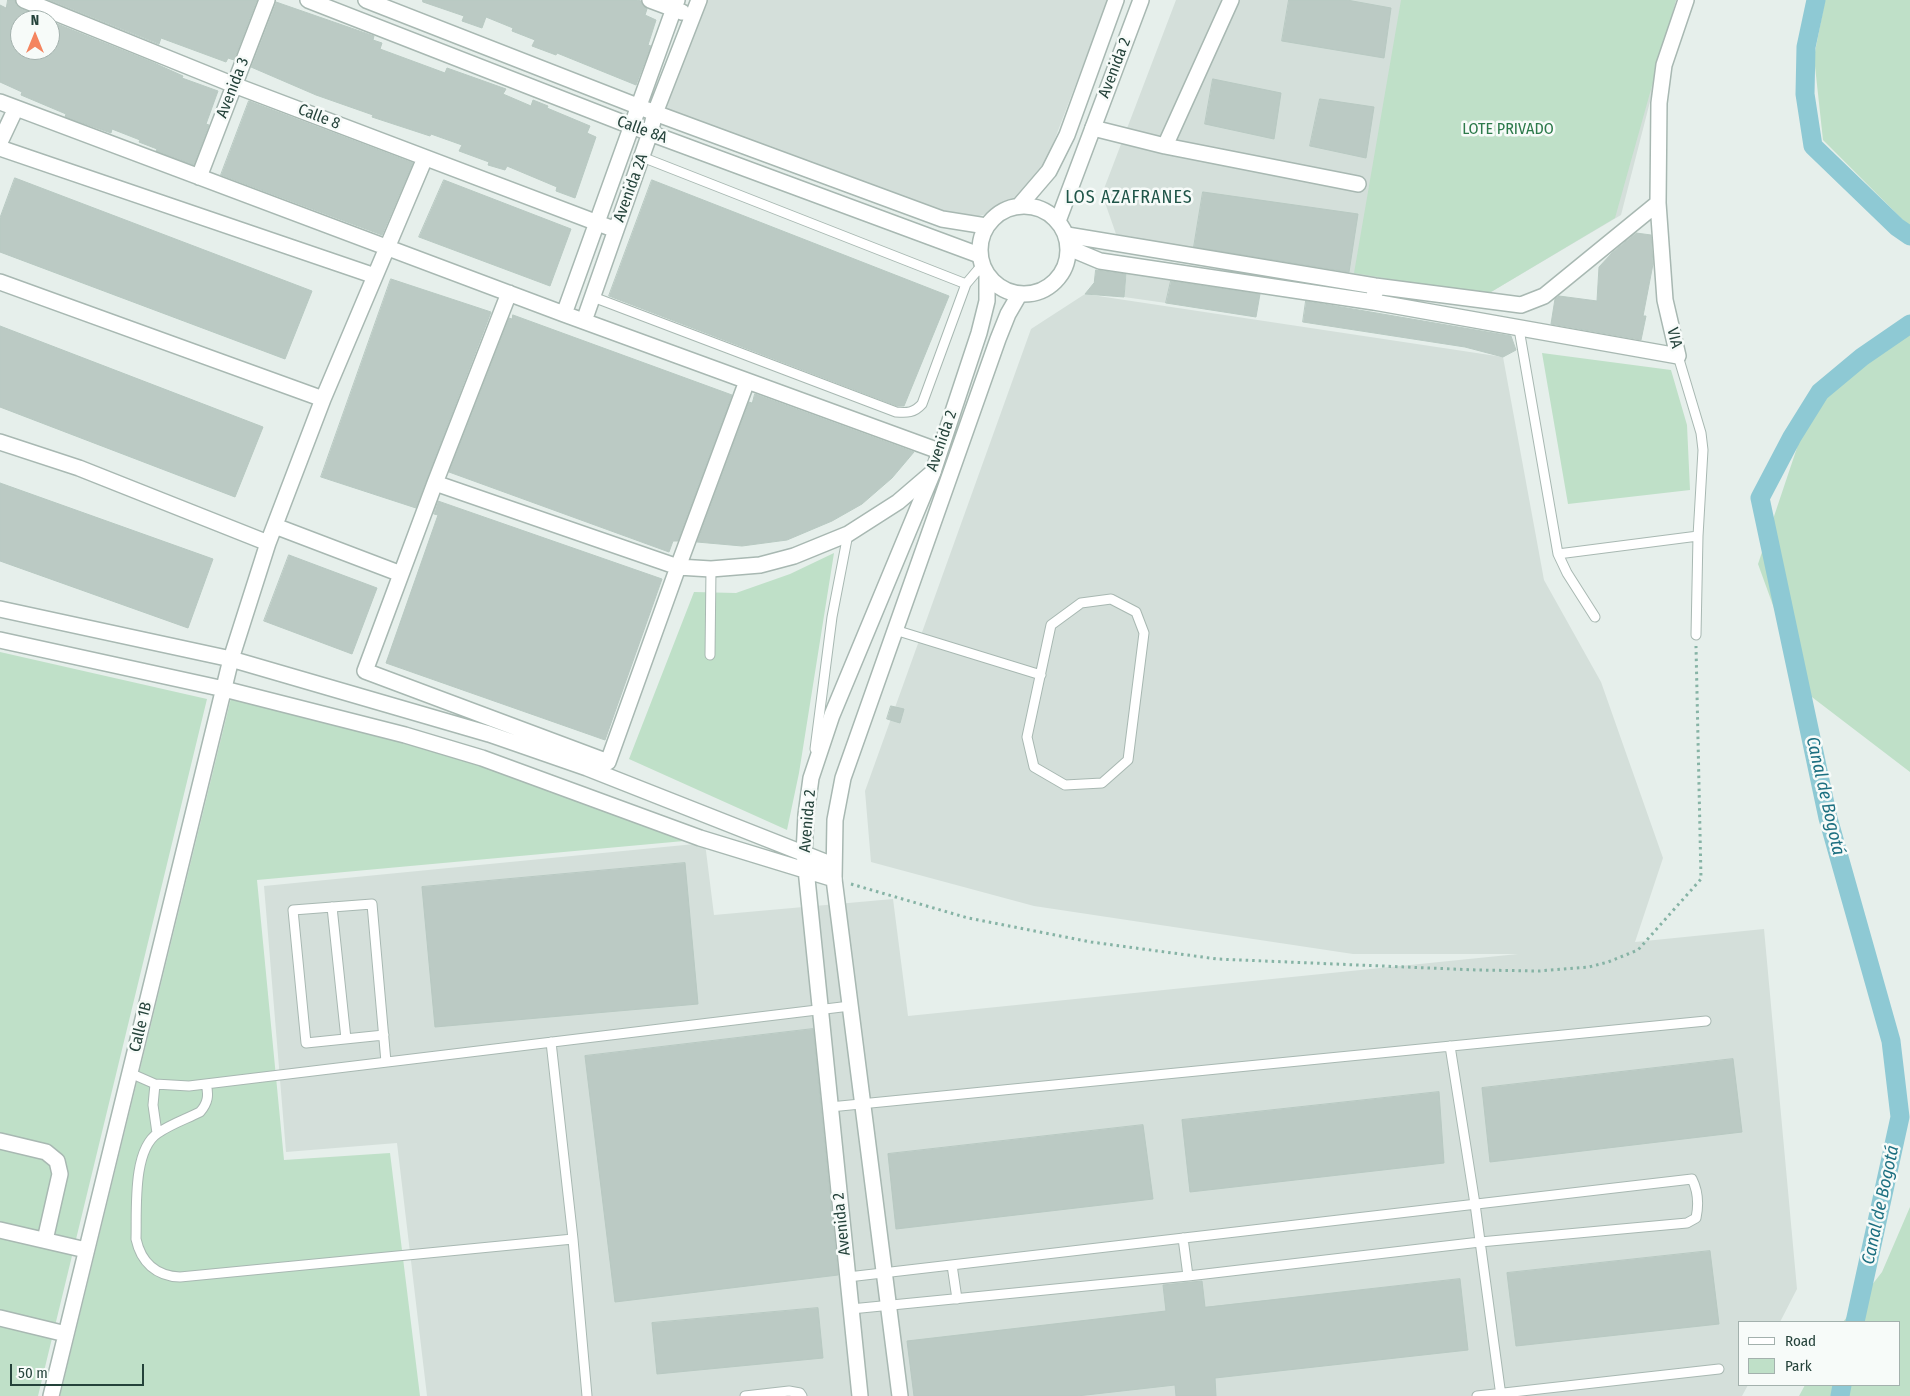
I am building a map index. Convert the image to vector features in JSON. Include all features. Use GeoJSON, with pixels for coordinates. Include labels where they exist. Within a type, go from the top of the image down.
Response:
{"type":"FeatureCollection","features":[{"type":"Feature","properties":{"kind":"street","name":"Calle 8"},"geometry":{"type":"LineString","coordinates":[[24,0],[234,85],[616,230]]}},
{"type":"Feature","properties":{"kind":"street","name":"Avenida 3"},"geometry":{"type":"LineString","coordinates":[[198,177],[267,0]]}},
{"type":"Feature","properties":{"kind":"street","name":"Calle 8A"},"geometry":{"type":"LineString","coordinates":[[308,0],[983,265]]}},
{"type":"Feature","properties":{"kind":"street","name":"Calle 8A"},"geometry":{"type":"LineString","coordinates":[[366,0],[655,113],[942,219],[986,226]]}},
{"type":"Feature","properties":{"kind":"street"},"geometry":{"type":"LineString","coordinates":[[650,0],[675,4],[693,16]]}},
{"type":"Feature","properties":{"kind":"street","name":"Avenida 2A"},"geometry":{"type":"LineString","coordinates":[[584,321],[642,157],[655,113],[699,0]]}},
{"type":"Feature","properties":{"kind":"street","name":"Avenida 2"},"geometry":{"type":"LineString","coordinates":[[1019,206],[1049,171],[1067,135],[1116,0]]}},
{"type":"Feature","properties":{"kind":"street","name":"Avenida 2"},"geometry":{"type":"LineString","coordinates":[[1058,221],[1141,0]]}},
{"type":"Feature","properties":{"kind":"street"},"geometry":{"type":"LineString","coordinates":[[1165,146],[1231,0]]}},
{"type":"Feature","properties":{"kind":"street","name":"VIA"},"geometry":{"type":"LineString","coordinates":[[1068,241],[1100,261],[1374,302],[1678,356],[1665,300],[1658,203],[1659,103],[1664,65],[1686,0]]}},
{"type":"Feature","properties":{"kind":"street","name":"Avenida 2A"},"geometry":{"type":"LineString","coordinates":[[564,314],[675,4]]}},
{"type":"Feature","properties":{"kind":"street"},"geometry":{"type":"LineString","coordinates":[[0,102],[564,314],[939,451]]}},
{"type":"Feature","properties":{"kind":"street"},"geometry":{"type":"LineString","coordinates":[[0,142],[16,108]]}},
{"type":"Feature","properties":{"kind":"street"},"geometry":{"type":"LineString","coordinates":[[1093,128],[1165,146],[1358,184]]}},
{"type":"Feature","properties":{"kind":"street"},"geometry":{"type":"LineString","coordinates":[[0,148],[375,276]]}},
{"type":"Feature","properties":{"kind":"street","name":"Calle 1B"},"geometry":{"type":"LineString","coordinates":[[51,1396],[231,658],[268,543],[323,399],[425,158]]}},
{"type":"Feature","properties":{"kind":"street"},"geometry":{"type":"LineString","coordinates":[[1068,241],[1375,286],[1521,305],[1544,296],[1658,203]]}},
{"type":"Feature","properties":{"kind":"street"},"geometry":{"type":"LineString","coordinates":[[1019,206],[1034,206],[1047,212],[1058,221],[1068,241],[1067,263],[1060,277],[1049,287],[1035,294],[1019,295],[996,285],[983,265],[981,240],[986,226],[995,216],[1006,209],[1019,206]]}},
{"type":"Feature","properties":{"kind":"street","name":"Avenida 2"},"geometry":{"type":"LineString","coordinates":[[860,1396],[805,862],[806,815],[812,778],[832,715],[933,472],[979,333],[987,301],[983,265]]}},
{"type":"Feature","properties":{"kind":"street"},"geometry":{"type":"LineString","coordinates":[[0,282],[323,399]]}},
{"type":"Feature","properties":{"kind":"street"},"geometry":{"type":"LineString","coordinates":[[1374,302],[1375,286]]}},
{"type":"Feature","properties":{"kind":"street"},"geometry":{"type":"LineString","coordinates":[[509,293],[435,482],[365,671],[608,762],[747,381]]}},
{"type":"Feature","properties":{"kind":"street","name":"Avenida 2"},"geometry":{"type":"LineString","coordinates":[[900,1396],[833,872],[835,820],[843,778],[998,339],[1008,314],[1019,295]]}},
{"type":"Feature","properties":{"kind":"street"},"geometry":{"type":"LineString","coordinates":[[0,442],[79,468],[268,543]]}},
{"type":"Feature","properties":{"kind":"street"},"geometry":{"type":"LineString","coordinates":[[435,482],[678,566],[711,569],[760,565],[794,556],[848,534],[898,502],[933,472]]}},
{"type":"Feature","properties":{"kind":"street"},"geometry":{"type":"LineString","coordinates":[[275,526],[402,574]]}},
{"type":"Feature","properties":{"kind":"street"},"geometry":{"type":"LineString","coordinates":[[0,609],[231,658],[489,734],[587,768],[805,862],[833,872]]}},
{"type":"Feature","properties":{"kind":"street"},"geometry":{"type":"LineString","coordinates":[[0,640],[224,689],[405,736],[482,758],[700,838],[805,862]]}},
{"type":"Feature","properties":{"kind":"street"},"geometry":{"type":"LineString","coordinates":[[0,1141],[46,1152],[57,1161],[60,1174],[46,1240]]}},
{"type":"Feature","properties":{"kind":"street"},"geometry":{"type":"LineString","coordinates":[[0,1230],[86,1250]]}},
{"type":"Feature","properties":{"kind":"street"},"geometry":{"type":"LineString","coordinates":[[0,1318],[66,1334]]}},
{"type":"Feature","properties":{"kind":"lane"},"geometry":{"type":"LineString","coordinates":[[642,157],[966,284]]}},
{"type":"Feature","properties":{"kind":"lane"},"geometry":{"type":"LineString","coordinates":[[593,297],[896,412],[906,413],[915,411],[922,404],[966,284],[983,265]]}},
{"type":"Feature","properties":{"kind":"lane"},"geometry":{"type":"LineString","coordinates":[[1519,329],[1558,554],[1567,573],[1595,617]]}},
{"type":"Feature","properties":{"kind":"lane"},"geometry":{"type":"LineString","coordinates":[[1678,356],[1701,432],[1703,450],[1698,536],[1696,635]]}},
{"type":"Feature","properties":{"kind":"lane"},"geometry":{"type":"LineString","coordinates":[[812,778],[832,616],[848,534]]}},
{"type":"Feature","properties":{"kind":"lane"},"geometry":{"type":"LineString","coordinates":[[1558,554],[1698,536]]}},
{"type":"Feature","properties":{"kind":"lane"},"geometry":{"type":"LineString","coordinates":[[710,655],[711,569]]}},
{"type":"Feature","properties":{"kind":"lane"},"geometry":{"type":"LineString","coordinates":[[1110,599],[1136,612],[1144,632],[1128,760],[1102,782],[1064,785],[1034,766],[1027,737],[1041,675],[1051,625],[1081,603],[1110,599]]}},
{"type":"Feature","properties":{"kind":"lane"},"geometry":{"type":"LineString","coordinates":[[895,630],[1041,675]]}},
{"type":"Feature","properties":{"kind":"lane"},"geometry":{"type":"LineString","coordinates":[[384,1035],[306,1043],[293,910],[372,904],[384,1035],[386,1062]]}},
{"type":"Feature","properties":{"kind":"lane"},"geometry":{"type":"LineString","coordinates":[[332,907],[346,1039]]}},
{"type":"Feature","properties":{"kind":"lane"},"geometry":{"type":"LineString","coordinates":[[130,1073],[155,1084],[189,1086],[850,1006]]}},
{"type":"Feature","properties":{"kind":"lane"},"geometry":{"type":"LineString","coordinates":[[830,1107],[1706,1021]]}},
{"type":"Feature","properties":{"kind":"lane"},"geometry":{"type":"LineString","coordinates":[[551,1042],[573,1239],[587,1396]]}},
{"type":"Feature","properties":{"kind":"lane"},"geometry":{"type":"LineString","coordinates":[[1450,1046],[1475,1204],[1501,1395]]}},
{"type":"Feature","properties":{"kind":"lane"},"geometry":{"type":"LineString","coordinates":[[155,1084],[153,1105],[157,1133]]}},
{"type":"Feature","properties":{"kind":"lane"},"geometry":{"type":"LineString","coordinates":[[206,1084],[207,1101],[200,1112],[157,1133],[146,1149],[138,1175],[136,1239],[138,1249],[148,1265],[163,1274],[171,1277],[573,1239]]}},
{"type":"Feature","properties":{"kind":"lane"},"geometry":{"type":"LineString","coordinates":[[848,1277],[1692,1179],[1696,1187],[1698,1208],[1696,1218],[1687,1223],[1480,1242],[1188,1276],[851,1309]]}},
{"type":"Feature","properties":{"kind":"lane"},"geometry":{"type":"LineString","coordinates":[[1183,1238],[1188,1276]]}},
{"type":"Feature","properties":{"kind":"lane"},"geometry":{"type":"LineString","coordinates":[[952,1265],[957,1299]]}},
{"type":"Feature","properties":{"kind":"lane"},"geometry":{"type":"LineString","coordinates":[[1478,1396],[1501,1395],[1719,1369]]}},
{"type":"Feature","properties":{"kind":"lane"},"geometry":{"type":"LineString","coordinates":[[745,1396],[789,1391],[800,1393],[802,1396]]}},
{"type":"Feature","properties":{"kind":"path"},"geometry":{"type":"LineString","coordinates":[[833,872],[968,918],[1091,942],[1217,959],[1476,970],[1569,969],[1608,962],[1638,950],[1701,879],[1696,635]]}},
{"type":"Feature","properties":{"kind":"shaded area"},"geometry":{"type":"Polygon","coordinates":[[[704,0],[1108,0],[1046,162],[1009,208],[979,216],[944,213],[662,108],[704,0]]]}},
{"type":"Feature","properties":{"kind":"shaded area"},"geometry":{"type":"Polygon","coordinates":[[[1176,0],[1676,0],[1621,215],[1486,295],[1296,267],[1116,234],[1102,194],[1176,0]]]}},
{"type":"Feature","properties":{"kind":"shaded area"},"geometry":{"type":"Polygon","coordinates":[[[1127,270],[1172,276],[1166,303],[1124,297],[1127,270]]]}},
{"type":"Feature","properties":{"kind":"shaded area"},"geometry":{"type":"Polygon","coordinates":[[[1085,294],[1503,357],[1544,580],[1601,682],[1663,858],[1635,942],[1764,929],[1797,1289],[1781,1321],[1738,1321],[1738,1386],[1747,1386],[1742,1396],[427,1396],[397,1143],[286,1152],[264,886],[705,843],[714,915],[893,899],[908,1016],[1518,954],[1353,954],[1034,906],[871,862],[865,791],[1031,329],[1085,294]]]}},
{"type":"Feature","properties":{"kind":"green space","name":"LOTE PRIVADO"},"geometry":{"type":"Polygon","coordinates":[[[1401,0],[1676,0],[1615,218],[1486,295],[1354,273],[1401,0]]]}},
{"type":"Feature","properties":{"kind":"green space"},"geometry":{"type":"Polygon","coordinates":[[[1825,0],[1910,0],[1910,227],[1823,140],[1814,57],[1825,0]]]}},
{"type":"Feature","properties":{"kind":"green space"},"geometry":{"type":"Polygon","coordinates":[[[1910,327],[1910,772],[1804,691],[1758,564],[1811,406],[1910,327]]]}},
{"type":"Feature","properties":{"kind":"green space"},"geometry":{"type":"Polygon","coordinates":[[[1542,353],[1671,370],[1687,425],[1690,490],[1568,504],[1542,353]]]}},
{"type":"Feature","properties":{"kind":"green space"},"geometry":{"type":"Polygon","coordinates":[[[834,553],[799,773],[787,830],[629,759],[694,592],[736,593],[790,574],[834,553]]]}},
{"type":"Feature","properties":{"kind":"green space"},"geometry":{"type":"Polygon","coordinates":[[[0,652],[207,699],[38,1396],[0,1396],[0,652]]]}},
{"type":"Feature","properties":{"kind":"green space"},"geometry":{"type":"Polygon","coordinates":[[[231,698],[437,748],[684,841],[257,880],[284,1160],[390,1153],[420,1396],[60,1396],[231,698]]]}},
{"type":"Feature","properties":{"kind":"green space"},"geometry":{"type":"Polygon","coordinates":[[[1910,1207],[1910,1396],[1799,1396],[1804,1386],[1900,1386],[1900,1321],[1844,1321],[1882,1272],[1910,1207]]]}},
{"type":"Feature","properties":{"kind":"building"},"geometry":{"type":"Polygon","coordinates":[[[8,0],[15,0],[16,5],[25,10],[10,10],[10,60],[60,60],[60,25],[152,62],[183,76],[182,78],[218,91],[206,124],[209,125],[194,165],[156,151],[157,149],[139,142],[140,140],[112,129],[111,133],[65,117],[66,114],[21,95],[22,92],[0,82],[0,5],[6,8],[8,0]]]}},
{"type":"Feature","properties":{"kind":"building"},"geometry":{"type":"Polygon","coordinates":[[[49,0],[257,0],[234,60],[228,58],[226,62],[161,38],[159,44],[49,0]]]}},
{"type":"Feature","properties":{"kind":"building"},"geometry":{"type":"Polygon","coordinates":[[[423,0],[637,0],[641,1],[647,9],[645,15],[656,20],[648,45],[651,46],[636,85],[557,53],[556,55],[532,46],[535,40],[512,31],[513,28],[486,17],[482,28],[462,21],[464,16],[423,2],[423,0]]]}},
{"type":"Feature","properties":{"kind":"building"},"geometry":{"type":"Polygon","coordinates":[[[1289,0],[1347,0],[1391,8],[1384,58],[1282,41],[1289,0]]]}},
{"type":"Feature","properties":{"kind":"building"},"geometry":{"type":"Polygon","coordinates":[[[276,2],[374,36],[373,40],[382,43],[380,49],[445,73],[447,68],[506,89],[503,94],[531,106],[533,100],[590,126],[587,133],[596,137],[575,198],[556,191],[557,187],[507,166],[505,170],[488,165],[489,162],[459,151],[462,145],[372,117],[373,115],[316,95],[251,67],[276,2]]]}},
{"type":"Feature","properties":{"kind":"building"},"geometry":{"type":"Polygon","coordinates":[[[1213,79],[1281,93],[1274,139],[1205,124],[1213,79]]]}},
{"type":"Feature","properties":{"kind":"building"},"geometry":{"type":"Polygon","coordinates":[[[1320,99],[1374,107],[1366,158],[1310,146],[1320,99]]]}},
{"type":"Feature","properties":{"kind":"building"},"geometry":{"type":"Polygon","coordinates":[[[249,101],[413,163],[382,235],[221,175],[249,101]]]}},
{"type":"Feature","properties":{"kind":"building"},"geometry":{"type":"Polygon","coordinates":[[[15,178],[312,291],[285,359],[0,252],[0,218],[15,178]]]}},
{"type":"Feature","properties":{"kind":"building"},"geometry":{"type":"Polygon","coordinates":[[[444,180],[571,229],[550,286],[419,237],[444,180]]]}},
{"type":"Feature","properties":{"kind":"building"},"geometry":{"type":"Polygon","coordinates":[[[652,180],[949,296],[904,406],[897,406],[609,296],[652,180]]]}},
{"type":"Feature","properties":{"kind":"building"},"geometry":{"type":"Polygon","coordinates":[[[1203,192],[1358,214],[1349,272],[1194,247],[1203,192]]]}},
{"type":"Feature","properties":{"kind":"building"},"geometry":{"type":"Polygon","coordinates":[[[1636,233],[1651,235],[1653,264],[1643,316],[1646,316],[1641,340],[1551,324],[1555,299],[1559,296],[1597,301],[1599,267],[1612,253],[1636,233]]]}},
{"type":"Feature","properties":{"kind":"building"},"geometry":{"type":"Polygon","coordinates":[[[1096,270],[1126,274],[1124,297],[1085,294],[1094,283],[1096,270]]]}},
{"type":"Feature","properties":{"kind":"building"},"geometry":{"type":"Polygon","coordinates":[[[391,279],[491,312],[416,508],[321,477],[391,279]]]}},
{"type":"Feature","properties":{"kind":"building"},"geometry":{"type":"Polygon","coordinates":[[[1171,281],[1260,294],[1256,317],[1166,303],[1171,281]]]}},
{"type":"Feature","properties":{"kind":"building"},"geometry":{"type":"Polygon","coordinates":[[[1306,301],[1511,336],[1516,350],[1503,357],[1465,347],[1303,322],[1306,301]]]}},
{"type":"Feature","properties":{"kind":"building"},"geometry":{"type":"Polygon","coordinates":[[[513,315],[732,395],[678,541],[673,541],[669,552],[449,472],[509,318],[512,319],[513,315]]]}},
{"type":"Feature","properties":{"kind":"building"},"geometry":{"type":"Polygon","coordinates":[[[0,326],[263,427],[235,497],[0,407],[0,326]]]}},
{"type":"Feature","properties":{"kind":"building"},"geometry":{"type":"Polygon","coordinates":[[[755,394],[914,452],[892,478],[862,504],[832,521],[787,540],[742,546],[697,542],[749,402],[752,403],[755,394]]]}},
{"type":"Feature","properties":{"kind":"building"},"geometry":{"type":"Polygon","coordinates":[[[0,483],[213,559],[188,628],[0,561],[0,483]]]}},
{"type":"Feature","properties":{"kind":"building"},"geometry":{"type":"Polygon","coordinates":[[[438,501],[662,579],[605,740],[386,663],[438,515],[434,514],[438,501]]]}},
{"type":"Feature","properties":{"kind":"building"},"geometry":{"type":"Polygon","coordinates":[[[289,555],[377,588],[352,654],[264,621],[289,555]]]}},
{"type":"Feature","properties":{"kind":"building"},"geometry":{"type":"Polygon","coordinates":[[[891,706],[904,709],[900,723],[887,719],[891,706]]]}},
{"type":"Feature","properties":{"kind":"building"},"geometry":{"type":"Polygon","coordinates":[[[685,863],[698,1004],[435,1027],[422,887],[685,863]]]}},
{"type":"Feature","properties":{"kind":"building"},"geometry":{"type":"Polygon","coordinates":[[[813,1029],[838,1275],[615,1302],[585,1056],[813,1029]]]}},
{"type":"Feature","properties":{"kind":"building"},"geometry":{"type":"Polygon","coordinates":[[[1733,1059],[1742,1132],[1490,1162],[1482,1088],[1733,1059]]]}},
{"type":"Feature","properties":{"kind":"building"},"geometry":{"type":"Polygon","coordinates":[[[1439,1092],[1444,1163],[1190,1192],[1182,1120],[1439,1092]]]}},
{"type":"Feature","properties":{"kind":"building"},"geometry":{"type":"Polygon","coordinates":[[[1143,1125],[1153,1199],[896,1229],[888,1154],[1143,1125]]]}},
{"type":"Feature","properties":{"kind":"building"},"geometry":{"type":"Polygon","coordinates":[[[1710,1251],[1719,1324],[1516,1346],[1507,1273],[1710,1251]]]}},
{"type":"Feature","properties":{"kind":"building"},"geometry":{"type":"Polygon","coordinates":[[[1460,1279],[1468,1350],[1215,1378],[1216,1396],[1176,1396],[1175,1385],[1077,1396],[914,1396],[907,1341],[1166,1311],[1163,1285],[1202,1281],[1205,1307],[1460,1279]]]}},
{"type":"Feature","properties":{"kind":"building"},"geometry":{"type":"Polygon","coordinates":[[[818,1308],[823,1358],[657,1374],[652,1323],[818,1308]]]}},
{"type":"Feature","properties":{"kind":"waterway","name":"Canal de Bogotá"},"geometry":{"type":"LineString","coordinates":[[1816,0],[1806,47],[1805,94],[1813,146],[1897,227],[1910,236]]}},
{"type":"Feature","properties":{"kind":"waterway","name":"Canal de Bogotá"},"geometry":{"type":"LineString","coordinates":[[1855,1321],[1900,1117],[1891,1041],[1828,818],[1760,498],[1792,437],[1820,392],[1862,357],[1910,324]]}},
{"type":"Feature","properties":{"kind":"waterway","name":"Canal de Bogotá"},"geometry":{"type":"LineString","coordinates":[[1840,1396],[1842,1386]]}},
{"type":"Feature","properties":{"kind":"district","name":"LOS AZAFRANES"},"geometry":{"type":"Point","coordinates":[1129,198]}}]}
